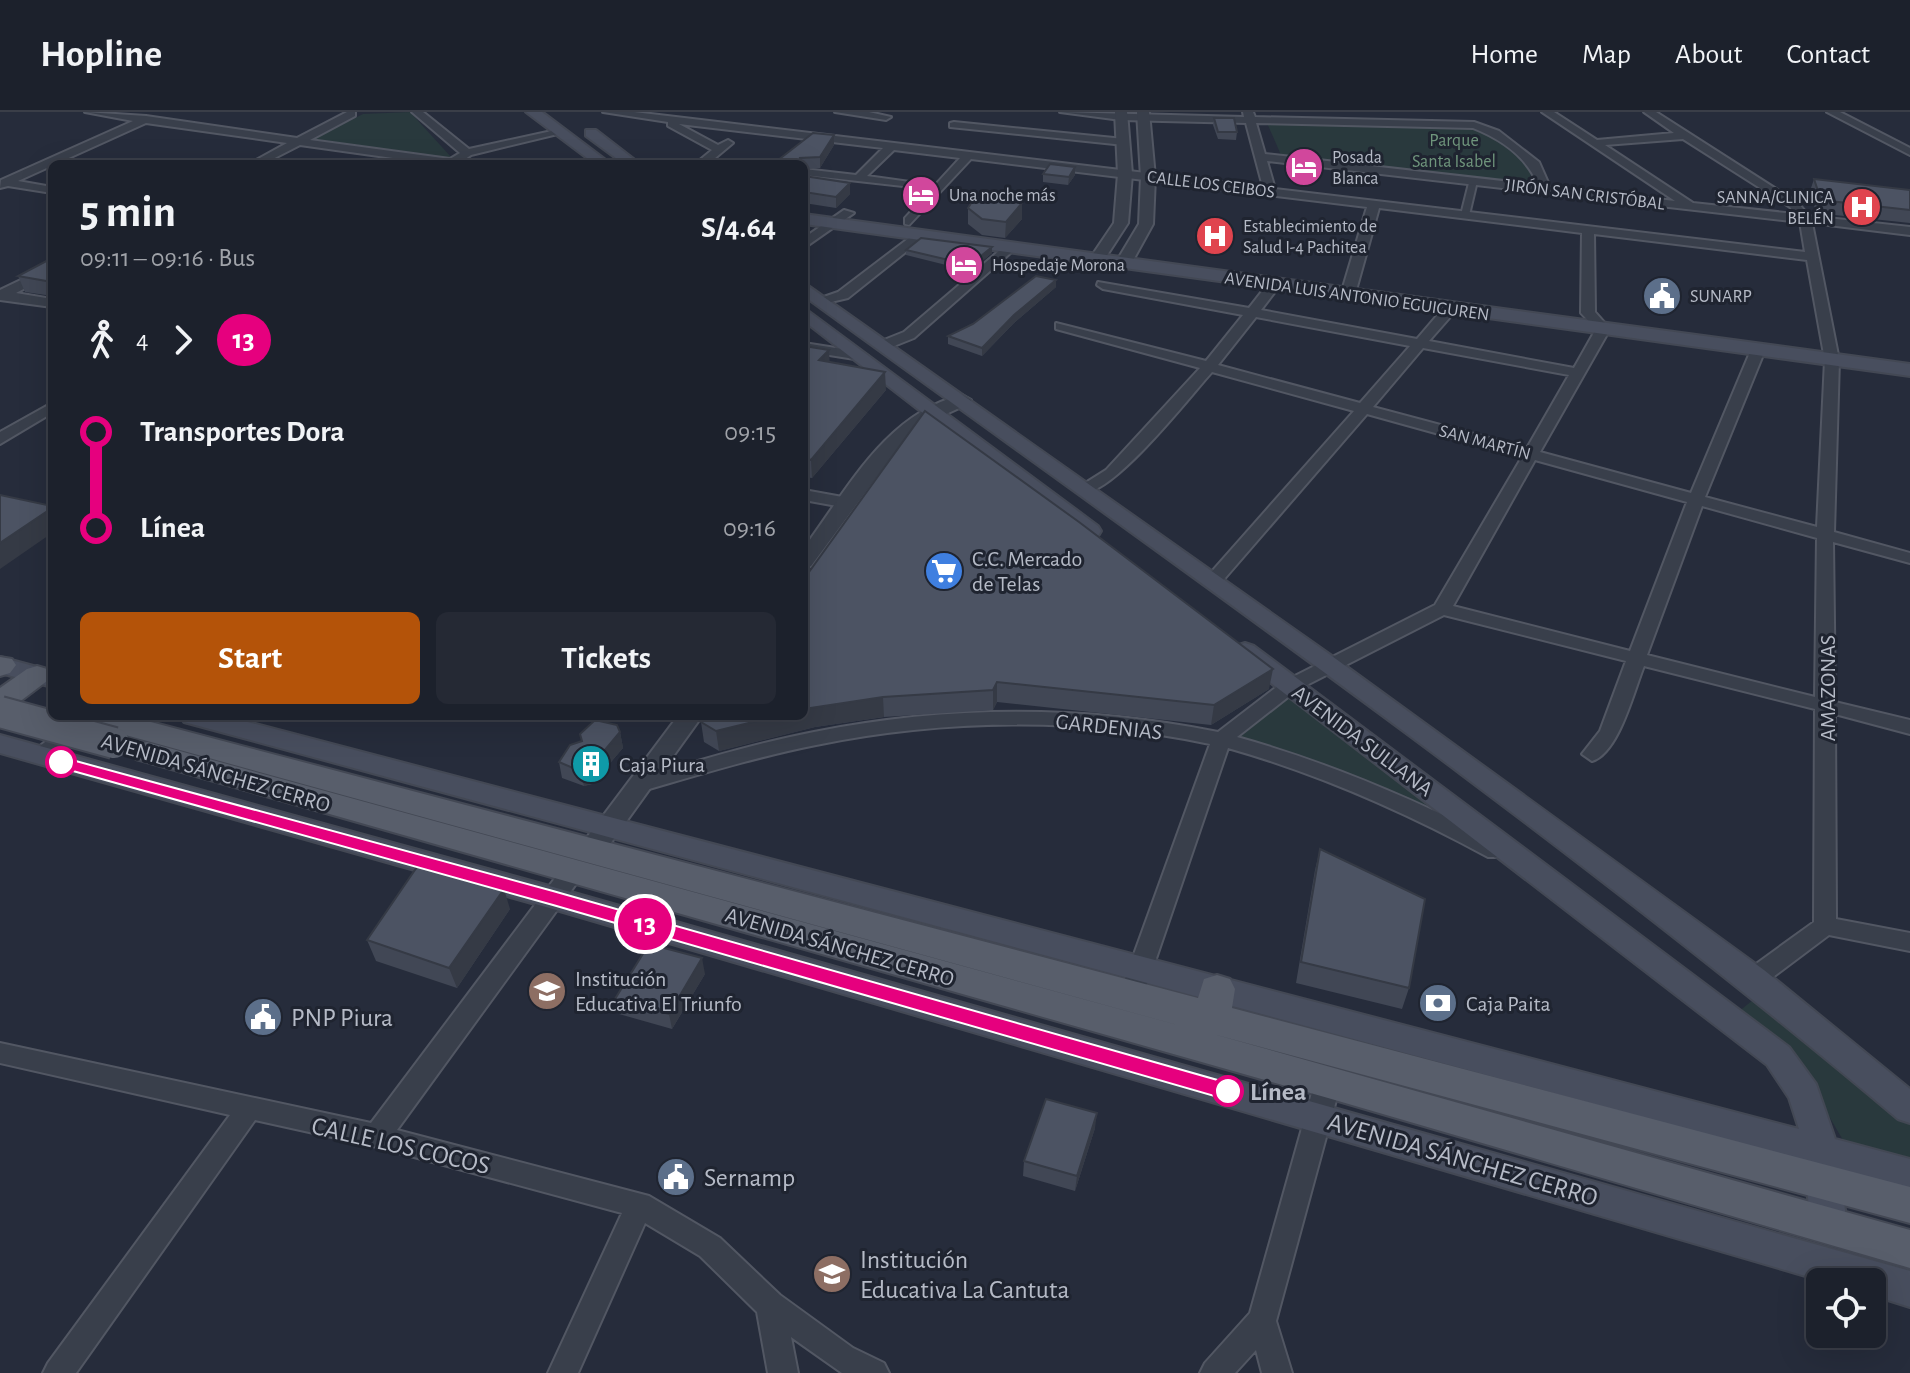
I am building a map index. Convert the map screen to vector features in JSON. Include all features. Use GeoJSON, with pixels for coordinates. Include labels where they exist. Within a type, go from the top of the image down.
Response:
{"type":"FeatureCollection","features":[{"type":"Feature","properties":{"kind":"main road"},"geometry":{"type":"LineString","coordinates":[[533,112],[599,160]]}},
{"type":"Feature","properties":{"kind":"main road"},"geometry":{"type":"LineString","coordinates":[[574,121],[628,160]]}},
{"type":"Feature","properties":{"kind":"main road","name":"AVENIDA LUIS ANTONIO EGUIGUREN"},"geometry":{"type":"LineString","coordinates":[[808,208],[909,221],[1127,258],[1350,288],[1588,313],[1831,353],[1910,370]]}},
{"type":"Feature","properties":{"kind":"main road","name":"AVENIDA LUIS ANTONIO EGUIGUREN"},"geometry":{"type":"LineString","coordinates":[[808,220],[1010,248],[1101,254]]}},
{"type":"Feature","properties":{"kind":"main road","name":"AVENIDA LUIS ANTONIO EGUIGUREN"},"geometry":{"type":"LineString","coordinates":[[1127,258],[1275,284],[1350,288],[1451,308],[1758,350],[1910,357]]}},
{"type":"Feature","properties":{"kind":"main road","name":"AVENIDA SULLANA"},"geometry":{"type":"LineString","coordinates":[[808,291],[1327,664],[1753,979],[1910,1109]]}},
{"type":"Feature","properties":{"kind":"main road"},"geometry":{"type":"LineString","coordinates":[[808,316],[1110,546]]}},
{"type":"Feature","properties":{"kind":"main road","name":"AVENIDA SULLANA"},"geometry":{"type":"LineString","coordinates":[[1222,633],[1555,883],[1778,1056],[1802,1086],[1811,1107],[1829,1226]]}},
{"type":"Feature","properties":{"kind":"main road"},"geometry":{"type":"LineString","coordinates":[[0,672],[44,677]]}},
{"type":"Feature","properties":{"kind":"main road"},"geometry":{"type":"LineString","coordinates":[[0,672],[48,702]]}},
{"type":"Feature","properties":{"kind":"main road"},"geometry":{"type":"LineString","coordinates":[[0,702],[44,677]]}},
{"type":"Feature","properties":{"kind":"main road","name":"AVENIDA SÁNCHEZ CERRO"},"geometry":{"type":"LineString","coordinates":[[0,712],[124,735],[581,862],[1131,997],[1215,1004],[1821,1166],[1910,1205]]}},
{"type":"Feature","properties":{"kind":"main road","name":"AVENIDA SÁNCHEZ CERRO"},"geometry":{"type":"LineString","coordinates":[[98,720],[124,735]]}},
{"type":"Feature","properties":{"kind":"main road","name":"AVENIDA SÁNCHEZ CERRO"},"geometry":{"type":"LineString","coordinates":[[204,720],[581,862],[1319,1117],[1910,1289]]}},
{"type":"Feature","properties":{"kind":"main road","name":"AVENIDA SÁNCHEZ CERRO"},"geometry":{"type":"LineString","coordinates":[[0,744],[41,756],[581,862],[1131,997],[1328,1082],[1910,1249]]}},
{"type":"Feature","properties":{"kind":"main road","name":"AVENIDA SÁNCHEZ CERRO"},"geometry":{"type":"LineString","coordinates":[[1821,1166],[1910,1174]]}},
{"type":"Feature","properties":{"kind":"street"},"geometry":{"type":"LineString","coordinates":[[90,112],[430,160]]}},
{"type":"Feature","properties":{"kind":"street"},"geometry":{"type":"LineString","coordinates":[[54,160],[161,112]]}},
{"type":"Feature","properties":{"kind":"street"},"geometry":{"type":"LineString","coordinates":[[327,112],[355,114]]}},
{"type":"Feature","properties":{"kind":"street"},"geometry":{"type":"LineString","coordinates":[[417,112],[467,153]]}},
{"type":"Feature","properties":{"kind":"street","name":"CALLE LOS CEIBOS"},"geometry":{"type":"LineString","coordinates":[[608,112],[670,115],[747,129],[1813,257]]}},
{"type":"Feature","properties":{"kind":"street"},"geometry":{"type":"LineString","coordinates":[[840,112],[888,115]]}},
{"type":"Feature","properties":{"kind":"street"},"geometry":{"type":"LineString","coordinates":[[929,151],[965,112]]}},
{"type":"Feature","properties":{"kind":"street"},"geometry":{"type":"LineString","coordinates":[[1065,112],[1345,117],[1464,124],[1486,128],[1538,167],[1545,189]]}},
{"type":"Feature","properties":{"kind":"street"},"geometry":{"type":"LineString","coordinates":[[1649,112],[1787,197],[1805,219]]}},
{"type":"Feature","properties":{"kind":"street"},"geometry":{"type":"LineString","coordinates":[[1832,112],[1910,152]]}},
{"type":"Feature","properties":{"kind":"street"},"geometry":{"type":"LineString","coordinates":[[1547,113],[1691,206]]}},
{"type":"Feature","properties":{"kind":"street"},"geometry":{"type":"LineString","coordinates":[[263,160],[355,114]]}},
{"type":"Feature","properties":{"kind":"street"},"geometry":{"type":"LineString","coordinates":[[670,115],[719,150]]}},
{"type":"Feature","properties":{"kind":"street"},"geometry":{"type":"LineString","coordinates":[[863,142],[888,115]]}},
{"type":"Feature","properties":{"kind":"street"},"geometry":{"type":"LineString","coordinates":[[1101,254],[1121,223],[1125,174],[1121,115]]}},
{"type":"Feature","properties":{"kind":"street"},"geometry":{"type":"LineString","coordinates":[[1127,258],[1146,224],[1148,177],[1143,115]]}},
{"type":"Feature","properties":{"kind":"street"},"geometry":{"type":"LineString","coordinates":[[1249,116],[1270,192]]}},
{"type":"Feature","properties":{"kind":"street"},"geometry":{"type":"LineString","coordinates":[[954,125],[1124,142]]}},
{"type":"Feature","properties":{"kind":"street"},"geometry":{"type":"LineString","coordinates":[[706,160],[747,129]]}},
{"type":"Feature","properties":{"kind":"street"},"geometry":{"type":"LineString","coordinates":[[456,160],[467,153],[561,132]]}},
{"type":"Feature","properties":{"kind":"street"},"geometry":{"type":"LineString","coordinates":[[1595,143],[1688,135]]}},
{"type":"Feature","properties":{"kind":"street"},"geometry":{"type":"LineString","coordinates":[[800,145],[811,136]]}},
{"type":"Feature","properties":{"kind":"street"},"geometry":{"type":"LineString","coordinates":[[858,179],[891,146]]}},
{"type":"Feature","properties":{"kind":"street"},"geometry":{"type":"LineString","coordinates":[[909,221],[969,155]]}},
{"type":"Feature","properties":{"kind":"street","name":"JIRÓN SAN CRISTÓBAL"},"geometry":{"type":"LineString","coordinates":[[1260,157],[1910,231]]}},
{"type":"Feature","properties":{"kind":"street"},"geometry":{"type":"LineString","coordinates":[[2,183],[48,163]]}},
{"type":"Feature","properties":{"kind":"street"},"geometry":{"type":"LineString","coordinates":[[808,173],[917,186]]}},
{"type":"Feature","properties":{"kind":"street"},"geometry":{"type":"LineString","coordinates":[[1642,174],[1642,200]]}},
{"type":"Feature","properties":{"kind":"street"},"geometry":{"type":"LineString","coordinates":[[1465,215],[1473,181]]}},
{"type":"Feature","properties":{"kind":"street"},"geometry":{"type":"LineString","coordinates":[[2,183],[48,189]]}},
{"type":"Feature","properties":{"kind":"street"},"geometry":{"type":"LineString","coordinates":[[1350,288],[1374,204]]}},
{"type":"Feature","properties":{"kind":"street"},"geometry":{"type":"LineString","coordinates":[[808,241],[848,213]]}},
{"type":"Feature","properties":{"kind":"street","name":"AMAZONAS"},"geometry":{"type":"LineString","coordinates":[[1805,219],[1831,353],[1825,535],[1825,926]]}},
{"type":"Feature","properties":{"kind":"street"},"geometry":{"type":"LineString","coordinates":[[1131,997],[1221,740],[1290,686],[1327,664],[1442,609],[1603,329],[1588,313],[1588,230]]}},
{"type":"Feature","properties":{"kind":"street"},"geometry":{"type":"LineString","coordinates":[[823,302],[843,295],[921,235]]}},
{"type":"Feature","properties":{"kind":"street"},"geometry":{"type":"LineString","coordinates":[[884,345],[909,335],[1010,248]]}},
{"type":"Feature","properties":{"kind":"street"},"geometry":{"type":"LineString","coordinates":[[1,295],[48,271]]}},
{"type":"Feature","properties":{"kind":"street"},"geometry":{"type":"LineString","coordinates":[[1085,490],[1112,473],[1209,367],[1275,284]]}},
{"type":"Feature","properties":{"kind":"street"},"geometry":{"type":"LineString","coordinates":[[1103,285],[1579,373]]}},
{"type":"Feature","properties":{"kind":"street"},"geometry":{"type":"LineString","coordinates":[[1,295],[48,302]]}},
{"type":"Feature","properties":{"kind":"street"},"geometry":{"type":"LineString","coordinates":[[1213,581],[1451,308]]}},
{"type":"Feature","properties":{"kind":"street","name":"SAN MARTÍN"},"geometry":{"type":"LineString","coordinates":[[1061,326],[1910,558]]}},
{"type":"Feature","properties":{"kind":"street"},"geometry":{"type":"LineString","coordinates":[[808,348],[861,356]]}},
{"type":"Feature","properties":{"kind":"street"},"geometry":{"type":"LineString","coordinates":[[1592,754],[1609,733],[1696,500],[1758,350]]}},
{"type":"Feature","properties":{"kind":"street"},"geometry":{"type":"LineString","coordinates":[[808,557],[891,444],[914,422],[934,410],[962,400]]}},
{"type":"Feature","properties":{"kind":"street"},"geometry":{"type":"LineString","coordinates":[[0,439],[48,409]]}},
{"type":"Feature","properties":{"kind":"street"},"geometry":{"type":"LineString","coordinates":[[808,496],[848,503]]}},
{"type":"Feature","properties":{"kind":"street"},"geometry":{"type":"LineString","coordinates":[[1442,609],[1910,727]]}},
{"type":"Feature","properties":{"kind":"street","name":"GARDENIAS"},"geometry":{"type":"LineString","coordinates":[[639,785],[744,754],[825,736],[934,722],[1061,719],[1221,740],[1331,775],[1443,822],[1555,883]]}},
{"type":"Feature","properties":{"kind":"street"},"geometry":{"type":"LineString","coordinates":[[41,756],[86,720]]}},
{"type":"Feature","properties":{"kind":"street"},"geometry":{"type":"LineString","coordinates":[[377,1136],[687,720]]}},
{"type":"Feature","properties":{"kind":"street"},"geometry":{"type":"LineString","coordinates":[[1753,979],[1825,926],[1910,942]]}},
{"type":"Feature","properties":{"kind":"street","name":"CALLE LOS COCOS"},"geometry":{"type":"LineString","coordinates":[[0,1053],[377,1136],[639,1205],[710,1247],[770,1305],[843,1358],[874,1373]]}},
{"type":"Feature","properties":{"kind":"street"},"geometry":{"type":"LineString","coordinates":[[1215,1373],[1262,1321],[1328,1082]]}},
{"type":"Feature","properties":{"kind":"street"},"geometry":{"type":"LineString","coordinates":[[58,1373],[248,1110]]}},
{"type":"Feature","properties":{"kind":"street"},"geometry":{"type":"LineString","coordinates":[[563,1373],[639,1205]]}},
{"type":"Feature","properties":{"kind":"street"},"geometry":{"type":"LineString","coordinates":[[770,1305],[783,1373]]}},
{"type":"Feature","properties":{"kind":"street"},"geometry":{"type":"LineString","coordinates":[[1262,1321],[1277,1373]]}},
{"type":"Feature","properties":{"kind":"green space"},"geometry":{"type":"Polygon","coordinates":[[[410,112],[452,158],[314,139],[363,114],[410,112]]]}},
{"type":"Feature","properties":{"kind":"green space","name":"Parque Santa Isabel"},"geometry":{"type":"Polygon","coordinates":[[[1267,123],[1461,126],[1486,131],[1532,169],[1529,183],[1281,155],[1267,123]]]}},
{"type":"Feature","properties":{"kind":"green space"},"geometry":{"type":"Polygon","coordinates":[[[1290,686],[1555,883],[1443,822],[1221,740],[1290,686]]]}},
{"type":"Feature","properties":{"kind":"green space"},"geometry":{"type":"Polygon","coordinates":[[[1759,995],[1910,1121],[1910,1161],[1844,1142],[1800,1066],[1737,1013],[1759,995]]]}},
{"type":"Feature","properties":{"kind":"building"},"geometry":{"type":"Polygon","coordinates":[[[1214,118],[1234,118],[1237,132],[1218,132],[1214,118]]]}},
{"type":"Feature","properties":{"kind":"building"},"geometry":{"type":"Polygon","coordinates":[[[813,133],[834,135],[820,157],[778,160],[813,133]]]}},
{"type":"Feature","properties":{"kind":"building"},"geometry":{"type":"Polygon","coordinates":[[[1050,164],[1075,167],[1069,177],[1043,174],[1050,164]]]}},
{"type":"Feature","properties":{"kind":"building"},"geometry":{"type":"Polygon","coordinates":[[[808,177],[850,183],[836,197],[808,193],[808,177]]]}},
{"type":"Feature","properties":{"kind":"building"},"geometry":{"type":"Polygon","coordinates":[[[1814,179],[1910,190],[1910,210],[1821,200],[1814,179]]]}},
{"type":"Feature","properties":{"kind":"building"},"geometry":{"type":"Polygon","coordinates":[[[975,197],[1022,203],[1006,222],[982,219],[968,208],[975,197]]]}},
{"type":"Feature","properties":{"kind":"building"},"geometry":{"type":"Polygon","coordinates":[[[921,238],[992,247],[970,265],[906,250],[921,238]]]}},
{"type":"Feature","properties":{"kind":"building"},"geometry":{"type":"Polygon","coordinates":[[[48,260],[48,281],[18,276],[48,260]]]}},
{"type":"Feature","properties":{"kind":"building"},"geometry":{"type":"Polygon","coordinates":[[[1036,276],[1056,280],[1014,315],[982,348],[948,336],[973,324],[1036,276]]]}},
{"type":"Feature","properties":{"kind":"building"},"geometry":{"type":"Polygon","coordinates":[[[808,347],[829,350],[819,360],[885,372],[811,460],[808,459],[808,347]]]}},
{"type":"Feature","properties":{"kind":"building","name":"C.C. Mercado de Telas"},"geometry":{"type":"Polygon","coordinates":[[[925,411],[1079,522],[1273,669],[1214,705],[997,682],[993,690],[883,697],[808,708],[808,573],[925,411]]]}},
{"type":"Feature","properties":{"kind":"building"},"geometry":{"type":"Polygon","coordinates":[[[0,495],[48,505],[48,511],[0,543],[0,495]]]}},
{"type":"Feature","properties":{"kind":"building"},"geometry":{"type":"Polygon","coordinates":[[[595,720],[617,725],[620,732],[589,769],[580,771],[559,762],[570,745],[582,741],[580,734],[595,720]]]}},
{"type":"Feature","properties":{"kind":"building"},"geometry":{"type":"Polygon","coordinates":[[[702,720],[761,720],[716,731],[702,720]]]}},
{"type":"Feature","properties":{"kind":"building"},"geometry":{"type":"Polygon","coordinates":[[[1320,849],[1425,899],[1409,988],[1301,962],[1320,849]]]}},
{"type":"Feature","properties":{"kind":"building"},"geometry":{"type":"Polygon","coordinates":[[[419,864],[504,889],[449,968],[367,940],[419,864]]]}},
{"type":"Feature","properties":{"kind":"building"},"geometry":{"type":"Polygon","coordinates":[[[649,944],[702,958],[669,1014],[615,999],[649,944]]]}},
{"type":"Feature","properties":{"kind":"building"},"geometry":{"type":"Polygon","coordinates":[[[1046,1099],[1097,1113],[1077,1176],[1024,1161],[1046,1099]]]}},
{"type":"Feature","properties":{"kind":"bus line","name":"13"},"geometry":{"type":"LineString","coordinates":[[61,762],[553,898],[1228,1091]]}},
{"type":"Feature","properties":{"kind":"place","name":"Posada Blanca"},"geometry":{"type":"Point","coordinates":[1304,167]}},
{"type":"Feature","properties":{"kind":"place","name":"Una noche más"},"geometry":{"type":"Point","coordinates":[921,195]}},
{"type":"Feature","properties":{"kind":"place","name":"SANNA/CLINICA BELÉN"},"geometry":{"type":"Point","coordinates":[1862,207]}},
{"type":"Feature","properties":{"kind":"place","name":"Establecimiento de Salud I-4 Pachitea"},"geometry":{"type":"Point","coordinates":[1215,236]}},
{"type":"Feature","properties":{"kind":"place","name":"Hospedaje Morona"},"geometry":{"type":"Point","coordinates":[964,265]}},
{"type":"Feature","properties":{"kind":"place","name":"SUNARP"},"geometry":{"type":"Point","coordinates":[1662,296]}},
{"type":"Feature","properties":{"kind":"place","name":"C.C. Mercado de Telas"},"geometry":{"type":"Point","coordinates":[944,571]}},
{"type":"Feature","properties":{"kind":"place","name":"Caja Piura"},"geometry":{"type":"Point","coordinates":[591,764]}},
{"type":"Feature","properties":{"kind":"place","name":"Institución Educativa El Triunfo"},"geometry":{"type":"Point","coordinates":[547,991]}},
{"type":"Feature","properties":{"kind":"place","name":"Caja Paita"},"geometry":{"type":"Point","coordinates":[1438,1003]}},
{"type":"Feature","properties":{"kind":"place","name":"PNP Piura"},"geometry":{"type":"Point","coordinates":[263,1017]}},
{"type":"Feature","properties":{"kind":"place","name":"Línea"},"geometry":{"type":"Point","coordinates":[1228,1091]}},
{"type":"Feature","properties":{"kind":"place","name":"Sernamp"},"geometry":{"type":"Point","coordinates":[676,1177]}},
{"type":"Feature","properties":{"kind":"place","name":"Institución Educativa La Cantuta"},"geometry":{"type":"Point","coordinates":[832,1274]}}]}
